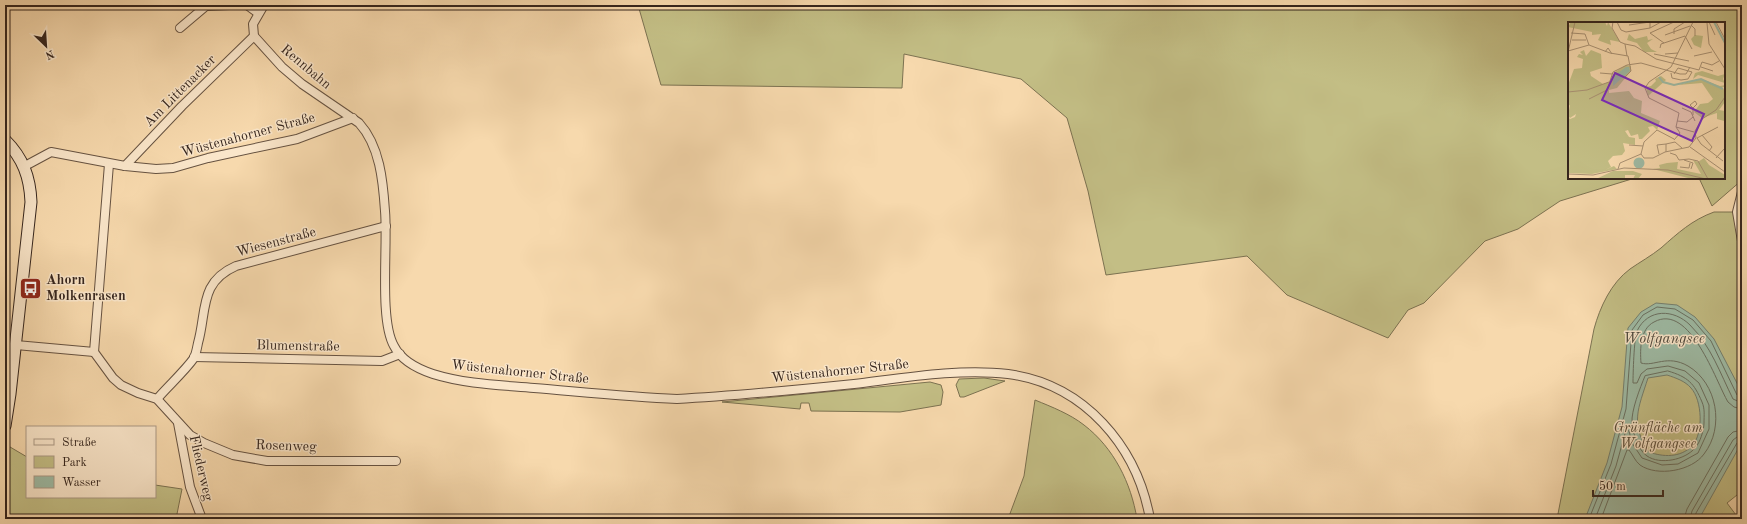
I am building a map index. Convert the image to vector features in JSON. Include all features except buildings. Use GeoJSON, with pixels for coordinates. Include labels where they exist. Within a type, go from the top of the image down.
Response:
{"type":"FeatureCollection","features":[{"type":"Feature","properties":{"kind":"street"},"geometry":{"type":"LineString","coordinates":[[180,28],[206,6],[229,5]]}},
{"type":"Feature","properties":{"kind":"street"},"geometry":{"type":"LineString","coordinates":[[247,5],[258,13]]}},
{"type":"Feature","properties":{"kind":"street"},"geometry":{"type":"LineString","coordinates":[[254,36],[253,24],[264,5]]}},
{"type":"Feature","properties":{"kind":"street","name":"Rennbahn"},"geometry":{"type":"LineString","coordinates":[[254,36],[282,67],[302,84],[353,118]]}},
{"type":"Feature","properties":{"kind":"street","name":"Am Littenacker"},"geometry":{"type":"LineString","coordinates":[[125,166],[182,106],[254,36]]}},
{"type":"Feature","properties":{"kind":"street","name":"Wüstenahorner Straße"},"geometry":{"type":"LineString","coordinates":[[25,166],[51,152],[109,164],[156,170],[173,168],[208,158],[298,139],[353,118],[366,130],[379,161],[386,226],[386,322],[389,336],[400,354],[413,365],[431,373],[481,384],[630,397],[677,399],[960,373],[1002,374],[1031,379],[1048,385],[1068,395],[1099,418],[1122,445],[1133,464],[1143,487],[1150,519]]}},
{"type":"Feature","properties":{"kind":"street"},"geometry":{"type":"LineString","coordinates":[[5,140],[18,153],[25,166],[31,190],[16,345],[5,426]]}},
{"type":"Feature","properties":{"kind":"street"},"geometry":{"type":"LineString","coordinates":[[109,164],[94,352],[113,378],[121,385],[138,393],[157,399]]}},
{"type":"Feature","properties":{"kind":"street"},"geometry":{"type":"LineString","coordinates":[[1742,192],[1737,212],[1742,242]]}},
{"type":"Feature","properties":{"kind":"street","name":"Wiesenstraße"},"geometry":{"type":"LineString","coordinates":[[157,399],[194,357],[199,340],[206,297],[212,284],[230,268],[386,226]]}},
{"type":"Feature","properties":{"kind":"street"},"geometry":{"type":"LineString","coordinates":[[16,345],[94,352]]}},
{"type":"Feature","properties":{"kind":"street","name":"Blumenstraße"},"geometry":{"type":"LineString","coordinates":[[194,357],[382,361],[400,354]]}},
{"type":"Feature","properties":{"kind":"street","name":"Rosenweg"},"geometry":{"type":"LineString","coordinates":[[157,399],[190,435],[204,443],[233,455],[267,461],[396,460]]}},
{"type":"Feature","properties":{"kind":"street","name":"Fliederweg"},"geometry":{"type":"LineString","coordinates":[[178,423],[190,487],[202,519]]}},
{"type":"Feature","properties":{"kind":"green space"},"geometry":{"type":"Polygon","coordinates":[[[638,5],[1742,5],[1742,180],[1712,206],[1699,179],[1725,179],[1725,22],[1568,22],[1568,179],[1632,179],[1560,201],[1518,229],[1485,241],[1424,303],[1408,310],[1388,338],[1287,295],[1247,256],[1106,275],[1088,191],[1067,118],[1021,79],[904,54],[902,88],[661,85],[638,5]]]}},
{"type":"Feature","properties":{"kind":"green space","name":"Grünfläche am Wolfgangsee"},"geometry":{"type":"Polygon","coordinates":[[[1714,212],[1737,212],[1742,241],[1742,491],[1727,503],[1739,519],[1557,519],[1594,329],[1599,312],[1607,296],[1617,281],[1630,269],[1657,251],[1692,223],[1714,212]]]}},
{"type":"Feature","properties":{"kind":"green space"},"geometry":{"type":"Polygon","coordinates":[[[984,378],[1005,381],[964,397],[960,397],[956,385],[959,379],[984,378]]]}},
{"type":"Feature","properties":{"kind":"green space"},"geometry":{"type":"Polygon","coordinates":[[[930,382],[941,385],[943,392],[941,405],[900,412],[811,411],[809,403],[801,403],[800,409],[722,402],[930,382]]]}},
{"type":"Feature","properties":{"kind":"green space"},"geometry":{"type":"Polygon","coordinates":[[[1035,400],[1073,417],[1095,434],[1104,444],[1120,467],[1126,480],[1137,519],[1008,519],[1024,476],[1035,400]]]}},
{"type":"Feature","properties":{"kind":"green space"},"geometry":{"type":"Polygon","coordinates":[[[5,444],[26,456],[26,498],[156,498],[156,485],[182,489],[176,519],[5,519],[5,444]]]}},
{"type":"Feature","properties":{"kind":"water","name":"Wolfgangsee"},"geometry":{"type":"Polygon","coordinates":[[[1656,303],[1677,305],[1695,317],[1714,339],[1738,385],[1742,400],[1742,442],[1699,519],[1585,519],[1607,463],[1622,407],[1628,328],[1641,312],[1656,303]],[[1667,375],[1648,378],[1641,399],[1638,416],[1639,433],[1643,442],[1649,452],[1660,455],[1677,454],[1687,450],[1696,440],[1700,425],[1699,408],[1695,393],[1686,383],[1667,375]]]}},
{"type":"Feature","properties":{"kind":"place","name":"Ahorn Molkenrasen"},"geometry":{"type":"Point","coordinates":[30,288]}}]}
